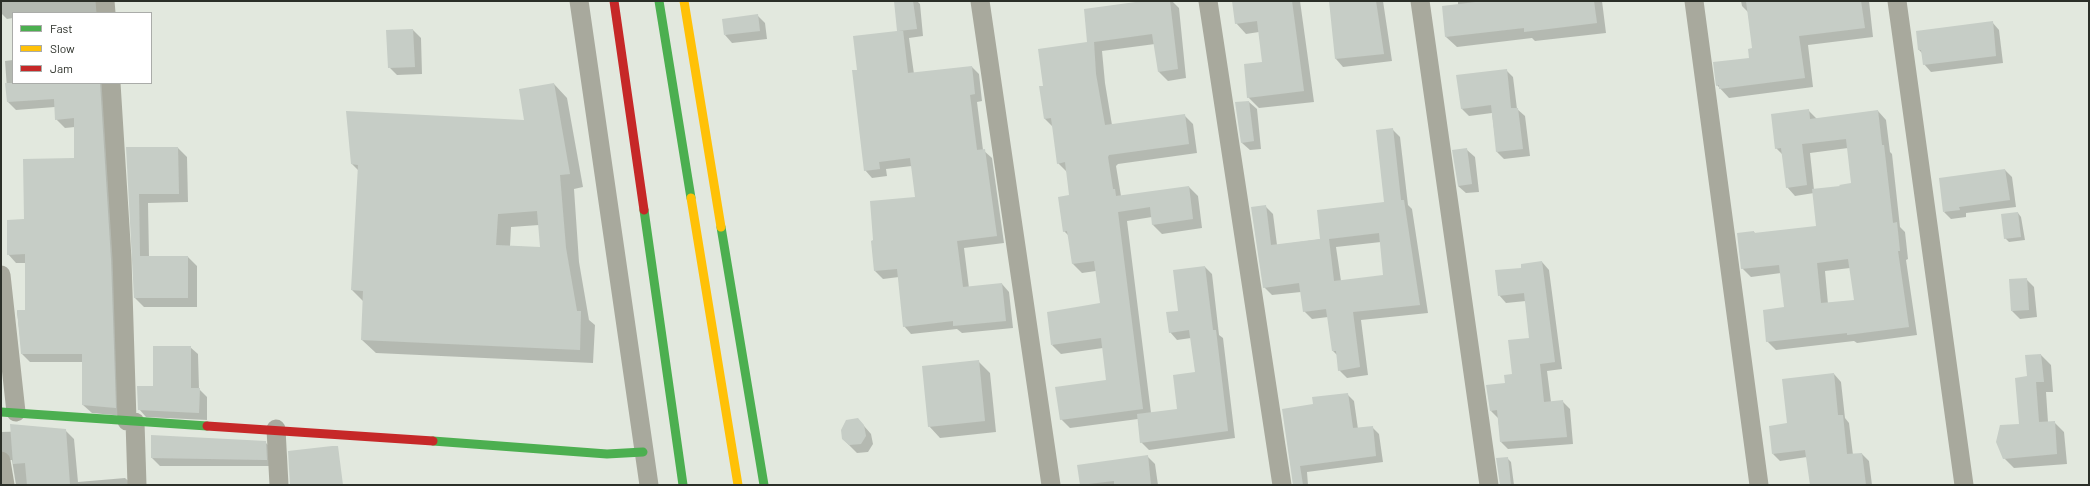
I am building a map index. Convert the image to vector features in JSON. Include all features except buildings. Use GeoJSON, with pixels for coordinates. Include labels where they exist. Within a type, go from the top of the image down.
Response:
{"type":"FeatureCollection","features":[{"type":"Feature","properties":{"kind":"street"},"geometry":{"type":"LineString","coordinates":[[106,1],[106,12]]}},
{"type":"Feature","properties":{"kind":"street"},"geometry":{"type":"LineString","coordinates":[[579,1],[643,452],[649,485]]}},
{"type":"Feature","properties":{"kind":"street"},"geometry":{"type":"LineString","coordinates":[[614,1],[683,485]]}},
{"type":"Feature","properties":{"kind":"street"},"geometry":{"type":"LineString","coordinates":[[659,1],[738,485]]}},
{"type":"Feature","properties":{"kind":"street"},"geometry":{"type":"LineString","coordinates":[[684,1],[764,485]]}},
{"type":"Feature","properties":{"kind":"street"},"geometry":{"type":"LineString","coordinates":[[980,1],[1051,485]]}},
{"type":"Feature","properties":{"kind":"street"},"geometry":{"type":"LineString","coordinates":[[1208,1],[1282,485]]}},
{"type":"Feature","properties":{"kind":"street"},"geometry":{"type":"LineString","coordinates":[[1420,1],[1489,485]]}},
{"type":"Feature","properties":{"kind":"street"},"geometry":{"type":"LineString","coordinates":[[1694,1],[1759,485]]}},
{"type":"Feature","properties":{"kind":"street"},"geometry":{"type":"LineString","coordinates":[[1897,1],[1964,485]]}},
{"type":"Feature","properties":{"kind":"street"},"geometry":{"type":"LineString","coordinates":[[111,84],[131,422],[137,485]]}},
{"type":"Feature","properties":{"kind":"street"},"geometry":{"type":"LineString","coordinates":[[1,275],[8,412],[131,422],[276,429],[607,454],[643,452]]}},
{"type":"Feature","properties":{"kind":"street"},"geometry":{"type":"LineString","coordinates":[[276,429],[279,485]]}},
{"type":"Feature","properties":{"kind":"street"},"geometry":{"type":"LineString","coordinates":[[1,461],[5,485]]}},
{"type":"Feature","properties":{"kind":"traffic: fast"},"geometry":{"type":"LineString","coordinates":[[659,1],[691,198]]}},
{"type":"Feature","properties":{"kind":"traffic: fast"},"geometry":{"type":"LineString","coordinates":[[644,210],[683,485]]}},
{"type":"Feature","properties":{"kind":"traffic: fast"},"geometry":{"type":"LineString","coordinates":[[721,227],[764,485]]}},
{"type":"Feature","properties":{"kind":"traffic: fast"},"geometry":{"type":"LineString","coordinates":[[1,412],[207,426]]}},
{"type":"Feature","properties":{"kind":"traffic: fast"},"geometry":{"type":"LineString","coordinates":[[433,441],[607,454],[643,452]]}},
{"type":"Feature","properties":{"kind":"traffic: slow"},"geometry":{"type":"LineString","coordinates":[[684,1],[721,227]]}},
{"type":"Feature","properties":{"kind":"traffic: slow"},"geometry":{"type":"LineString","coordinates":[[691,198],[738,485]]}},
{"type":"Feature","properties":{"kind":"traffic: jam"},"geometry":{"type":"LineString","coordinates":[[614,1],[644,210]]}},
{"type":"Feature","properties":{"kind":"traffic: jam"},"geometry":{"type":"LineString","coordinates":[[207,426],[433,441]]}}]}
